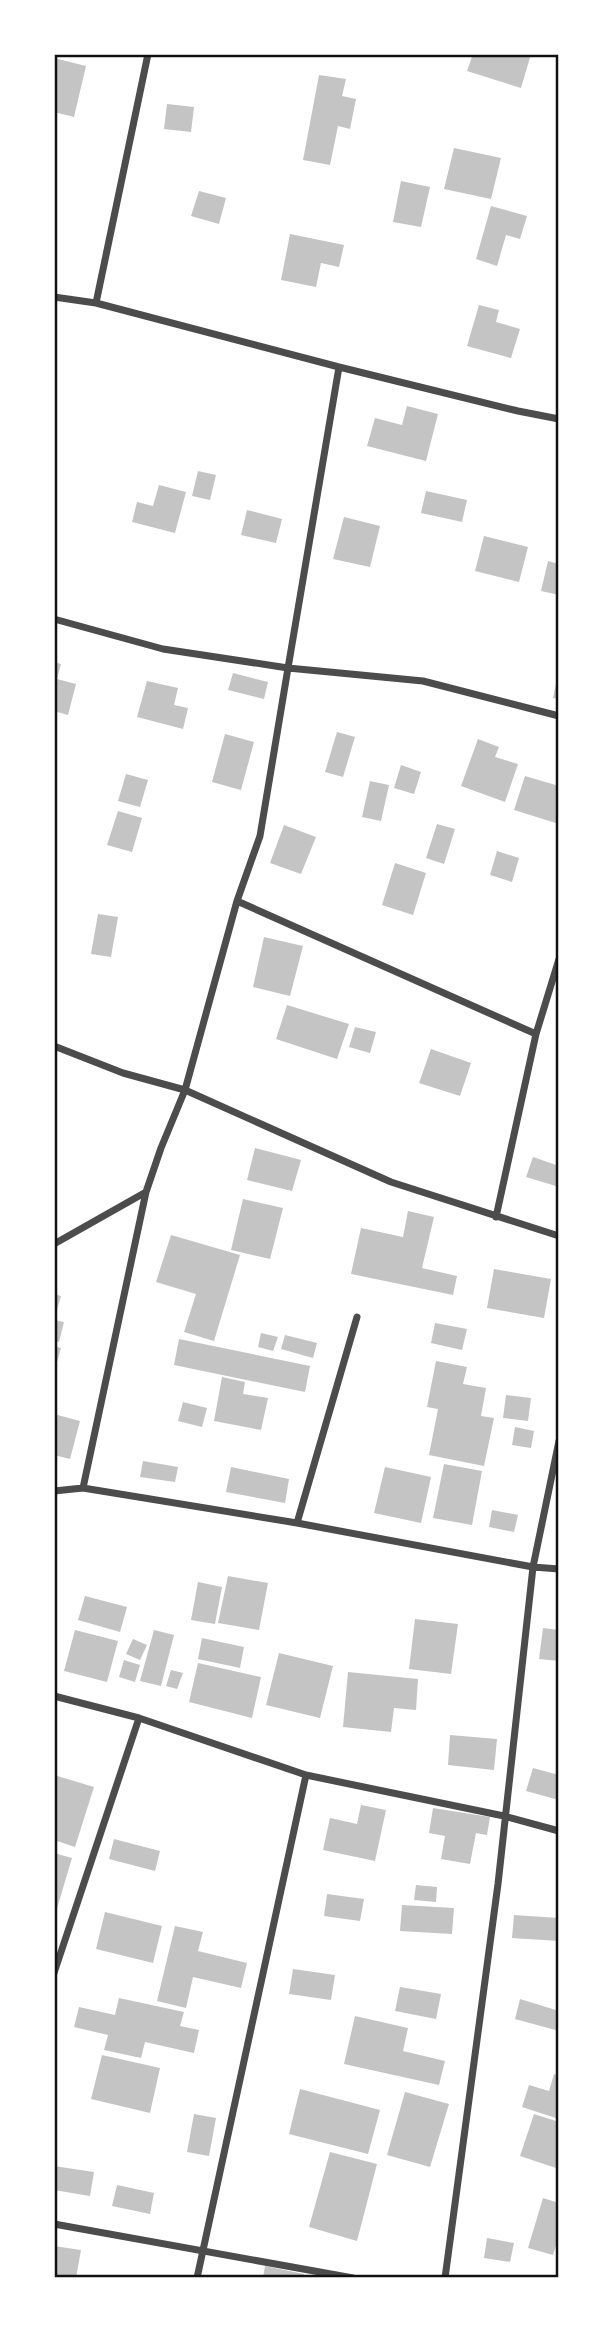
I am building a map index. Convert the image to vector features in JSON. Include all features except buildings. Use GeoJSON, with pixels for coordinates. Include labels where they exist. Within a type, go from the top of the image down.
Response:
{"type":"FeatureCollection","features":[{"type":"Feature","properties":{"kind":"street"},"geometry":{"type":"LineString","coordinates":[[96,303],[148,54]]}},
{"type":"Feature","properties":{"kind":"street"},"geometry":{"type":"LineString","coordinates":[[54,298],[96,303],[339,367],[559,419]]}},
{"type":"Feature","properties":{"kind":"street"},"geometry":{"type":"LineString","coordinates":[[83,1488],[146,1192],[185,1090],[237,901],[260,836],[339,367]]}},
{"type":"Feature","properties":{"kind":"street"},"geometry":{"type":"LineString","coordinates":[[54,619],[163,649],[288,668],[423,681],[559,716]]}},
{"type":"Feature","properties":{"kind":"street"},"geometry":{"type":"LineString","coordinates":[[237,901],[536,1034]]}},
{"type":"Feature","properties":{"kind":"street"},"geometry":{"type":"LineString","coordinates":[[496,1217],[536,1034],[559,959]]}},
{"type":"Feature","properties":{"kind":"street"},"geometry":{"type":"LineString","coordinates":[[54,1046],[124,1073],[185,1090],[391,1182],[559,1236]]}},
{"type":"Feature","properties":{"kind":"street"},"geometry":{"type":"LineString","coordinates":[[54,1244],[146,1192]]}},
{"type":"Feature","properties":{"kind":"street"},"geometry":{"type":"LineString","coordinates":[[297,1523],[357,1317]]}},
{"type":"Feature","properties":{"kind":"street"},"geometry":{"type":"LineString","coordinates":[[445,2278],[498,1884],[533,1567],[559,1441]]}},
{"type":"Feature","properties":{"kind":"street"},"geometry":{"type":"LineString","coordinates":[[54,1491],[83,1488],[297,1523],[533,1567],[559,1569]]}},
{"type":"Feature","properties":{"kind":"street"},"geometry":{"type":"LineString","coordinates":[[54,1696],[139,1718],[306,1775],[504,1816],[559,1831]]}},
{"type":"Feature","properties":{"kind":"street"},"geometry":{"type":"LineString","coordinates":[[54,1973],[139,1718]]}},
{"type":"Feature","properties":{"kind":"street"},"geometry":{"type":"LineString","coordinates":[[197,2278],[306,1775]]}},
{"type":"Feature","properties":{"kind":"street"},"geometry":{"type":"LineString","coordinates":[[54,2224],[353,2278]]}}]}
